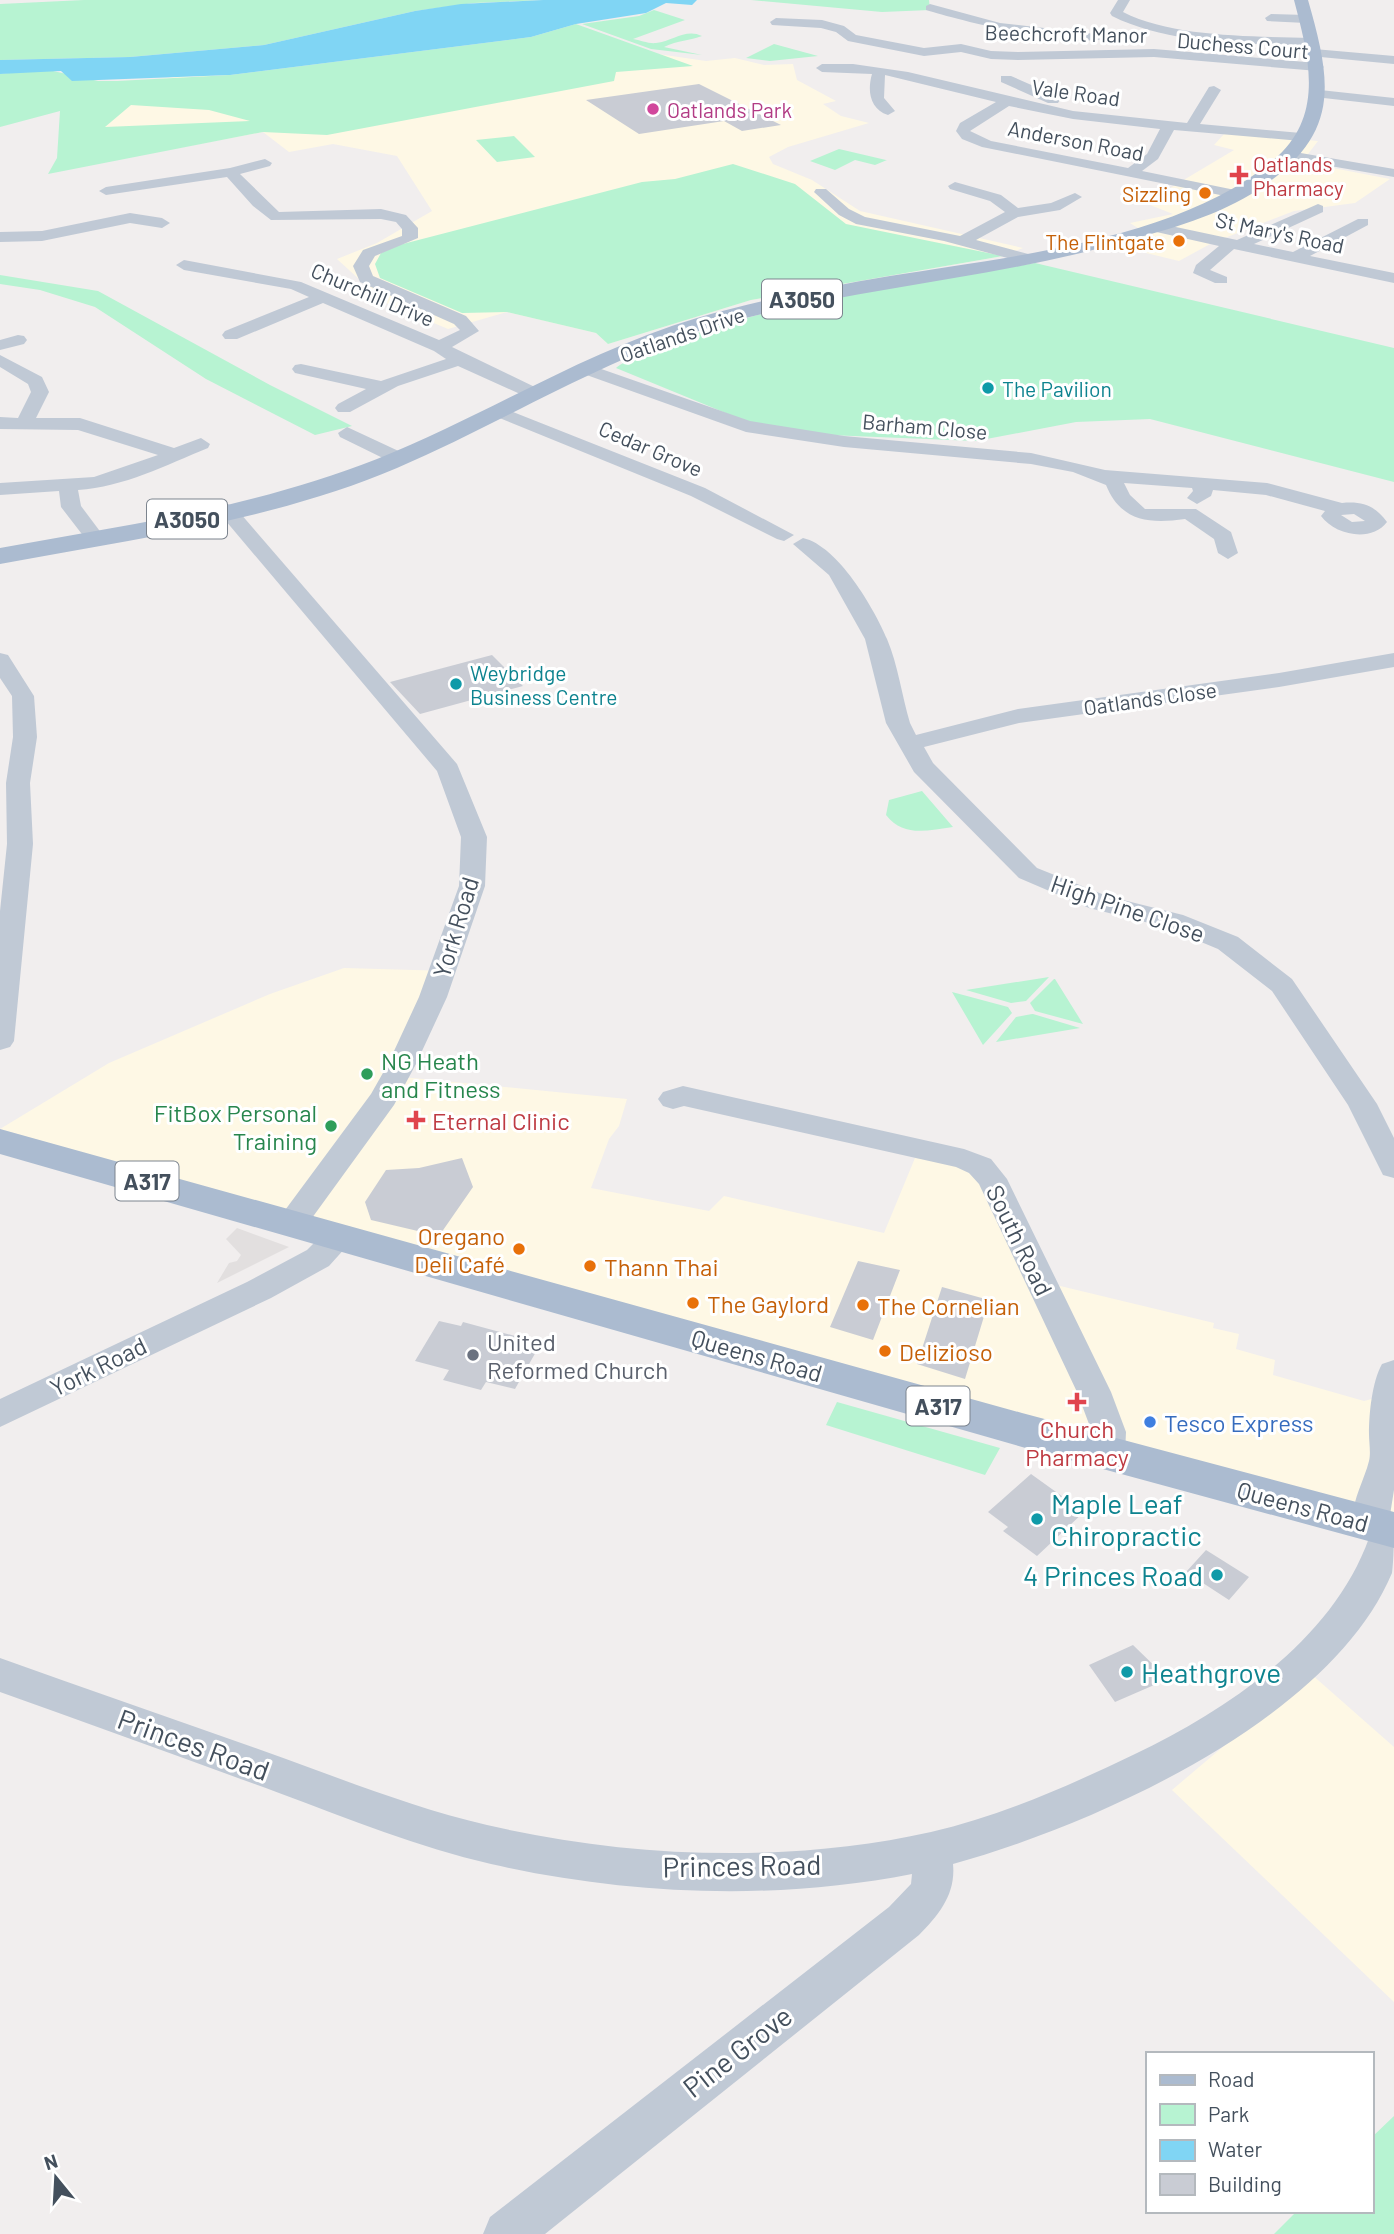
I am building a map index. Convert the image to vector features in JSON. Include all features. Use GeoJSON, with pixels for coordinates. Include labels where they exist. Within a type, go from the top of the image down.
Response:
{"type":"FeatureCollection","features":[{"type":"Feature","properties":{"kind":"main road","name":"Oatlands Drive"},"geometry":{"type":"LineString","coordinates":[[0,556],[227,510],[312,488],[398,458],[655,339],[750,310],[1026,258],[1157,228],[1235,194],[1264,177],[1289,155],[1301,137],[1321,94],[1316,58],[1301,0]]}},
{"type":"Feature","properties":{"kind":"main road","name":"Queens Road"},"geometry":{"type":"LineString","coordinates":[[0,1140],[1107,1453],[1383,1517]]}},
{"type":"Feature","properties":{"kind":"street"},"geometry":{"type":"LineString","coordinates":[[1124,0],[1116,13],[1136,22],[1228,38],[1316,58],[1393,59]]}},
{"type":"Feature","properties":{"kind":"street"},"geometry":{"type":"LineString","coordinates":[[930,8],[999,27],[1097,38],[1136,22]]}},
{"type":"Feature","properties":{"kind":"street"},"geometry":{"type":"LineString","coordinates":[[1271,18],[1306,19]]}},
{"type":"Feature","properties":{"kind":"street","name":"Beechcroft Manor"},"geometry":{"type":"LineString","coordinates":[[776,22],[822,24],[840,29],[852,38],[925,52],[961,48],[1004,56],[1154,53],[1316,58]]}},
{"type":"Feature","properties":{"kind":"street","name":"Duchess Court"},"geometry":{"type":"LineString","coordinates":[[1142,70],[1164,57]]}},
{"type":"Feature","properties":{"kind":"street","name":"Duchess Court"},"geometry":{"type":"LineString","coordinates":[[1122,67],[1101,60],[1164,57],[1316,58]]}},
{"type":"Feature","properties":{"kind":"street","name":"Vale Road"},"geometry":{"type":"LineString","coordinates":[[828,65],[880,70],[934,80],[1042,110],[1301,137]]}},
{"type":"Feature","properties":{"kind":"street"},"geometry":{"type":"LineString","coordinates":[[880,70],[874,87],[880,106],[888,111]]}},
{"type":"Feature","properties":{"kind":"street"},"geometry":{"type":"LineString","coordinates":[[1005,82],[1054,98],[1042,110]]}},
{"type":"Feature","properties":{"kind":"street"},"geometry":{"type":"LineString","coordinates":[[1192,126],[1214,90]]}},
{"type":"Feature","properties":{"kind":"street"},"geometry":{"type":"LineString","coordinates":[[1321,94],[1394,102]]}},
{"type":"Feature","properties":{"kind":"street","name":"Anderson Road"},"geometry":{"type":"LineString","coordinates":[[1006,102],[965,126],[963,131],[976,141],[987,144],[1235,194]]}},
{"type":"Feature","properties":{"kind":"street"},"geometry":{"type":"LineString","coordinates":[[1130,173],[1153,156],[1170,124]]}},
{"type":"Feature","properties":{"kind":"street"},"geometry":{"type":"LineString","coordinates":[[1289,155],[1372,167],[1394,173]]}},
{"type":"Feature","properties":{"kind":"street"},"geometry":{"type":"LineString","coordinates":[[106,191],[230,173],[265,163]]}},
{"type":"Feature","properties":{"kind":"street"},"geometry":{"type":"LineString","coordinates":[[230,173],[249,189],[267,213],[276,217],[381,214],[401,218],[410,228],[410,238],[369,253],[361,266],[366,279],[460,320],[470,331],[440,347]]}},
{"type":"Feature","properties":{"kind":"street"},"geometry":{"type":"LineString","coordinates":[[954,186],[976,191],[1010,206],[1014,213]]}},
{"type":"Feature","properties":{"kind":"street"},"geometry":{"type":"LineString","coordinates":[[821,192],[844,212],[861,221],[963,241],[1026,258]]}},
{"type":"Feature","properties":{"kind":"street"},"geometry":{"type":"LineString","coordinates":[[963,241],[1014,213],[1055,207],[1075,197]]}},
{"type":"Feature","properties":{"kind":"street"},"geometry":{"type":"LineString","coordinates":[[1221,280],[1207,277],[1201,273],[1202,268],[1235,244],[1318,208]]}},
{"type":"Feature","properties":{"kind":"street"},"geometry":{"type":"LineString","coordinates":[[0,237],[48,241],[130,218],[162,223]]}},
{"type":"Feature","properties":{"kind":"street"},"geometry":{"type":"LineString","coordinates":[[1295,257],[1363,222]]}},
{"type":"Feature","properties":{"kind":"street","name":"St Mary's Road"},"geometry":{"type":"LineString","coordinates":[[1157,228],[1394,278]]}},
{"type":"Feature","properties":{"kind":"street","name":"Churchill Drive"},"geometry":{"type":"LineString","coordinates":[[184,264],[270,279],[323,297],[440,347],[459,360],[535,394]]}},
{"type":"Feature","properties":{"kind":"street"},"geometry":{"type":"LineString","coordinates":[[231,335],[323,297]]}},
{"type":"Feature","properties":{"kind":"street"},"geometry":{"type":"LineString","coordinates":[[0,345],[19,340]]}},
{"type":"Feature","properties":{"kind":"street"},"geometry":{"type":"LineString","coordinates":[[0,360],[36,381],[40,392],[24,423]]}},
{"type":"Feature","properties":{"kind":"street"},"geometry":{"type":"LineString","coordinates":[[344,408],[384,387],[459,360]]}},
{"type":"Feature","properties":{"kind":"street"},"geometry":{"type":"LineString","coordinates":[[301,369],[384,387]]}},
{"type":"Feature","properties":{"kind":"street","name":"Barham Close"},"geometry":{"type":"LineString","coordinates":[[587,369],[746,426],[765,430],[833,441],[1018,458],[1099,475],[1267,489],[1341,509]]}},
{"type":"Feature","properties":{"kind":"street","name":"Cedar Grove"},"geometry":{"type":"LineString","coordinates":[[498,411],[698,492],[793,539]]}},
{"type":"Feature","properties":{"kind":"street"},"geometry":{"type":"LineString","coordinates":[[0,423],[80,424],[173,454]]}},
{"type":"Feature","properties":{"kind":"street"},"geometry":{"type":"LineString","coordinates":[[347,433],[398,458]]}},
{"type":"Feature","properties":{"kind":"street"},"geometry":{"type":"LineString","coordinates":[[0,489],[68,486],[134,472],[201,444]]}},
{"type":"Feature","properties":{"kind":"street"},"geometry":{"type":"LineString","coordinates":[[1099,475],[1114,482],[1121,498],[1138,513],[1155,517],[1189,513],[1224,536],[1228,553]]}},
{"type":"Feature","properties":{"kind":"street"},"geometry":{"type":"LineString","coordinates":[[1189,513],[1195,499],[1204,492],[1198,483]]}},
{"type":"Feature","properties":{"kind":"street"},"geometry":{"type":"LineString","coordinates":[[68,486],[71,507],[95,538]]}},
{"type":"Feature","properties":{"kind":"street","name":"York Road"},"geometry":{"type":"LineString","coordinates":[[227,510],[448,769],[474,837],[472,886],[433,997],[402,1064],[384,1098],[293,1221]]}},
{"type":"Feature","properties":{"kind":"street","name":"High Pine Close"},"geometry":{"type":"LineString","coordinates":[[793,539],[837,571],[876,639],[898,723],[923,767],[1028,873],[1098,902],[1174,921],[1228,943],[1282,985],[1362,1104],[1394,1168]]}},
{"type":"Feature","properties":{"kind":"street"},"geometry":{"type":"LineString","coordinates":[[0,660],[23,696],[25,737],[10,835],[0,1041]]}},
{"type":"Feature","properties":{"kind":"street","name":"Oatlands Close"},"geometry":{"type":"LineString","coordinates":[[908,744],[1018,716],[1279,680],[1394,660]]}},
{"type":"Feature","properties":{"kind":"street","name":"South Road"},"geometry":{"type":"LineString","coordinates":[[673,1099],[683,1096],[752,1111],[980,1166],[992,1179],[1094,1392],[1108,1432],[1107,1453]]}},
{"type":"Feature","properties":{"kind":"street","name":"York Road"},"geometry":{"type":"LineString","coordinates":[[0,1414],[258,1290],[318,1258],[340,1236]]}},
{"type":"Feature","properties":{"kind":"street"},"geometry":{"type":"LineString","coordinates":[[1383,1517],[1386,1430],[1394,1373]]}},
{"type":"Feature","properties":{"kind":"street","name":"Princes Road"},"geometry":{"type":"LineString","coordinates":[[0,1675],[399,1818],[501,1846],[577,1860],[713,1869],[788,1868],[930,1851],[999,1830],[1099,1790],[1193,1746],[1229,1723],[1304,1662],[1331,1633],[1378,1568],[1383,1517]]}},
{"type":"Feature","properties":{"kind":"street","name":"Pine Grove"},"geometry":{"type":"LineString","coordinates":[[507,2234],[904,1921],[926,1899],[935,1874],[930,1851]]}},
{"type":"Feature","properties":{"kind":"shaded area"},"geometry":{"type":"Polygon","coordinates":[[[576,24],[651,53],[706,61],[735,58],[764,65],[793,64],[797,80],[836,101],[823,104],[841,116],[869,123],[788,147],[769,157],[773,164],[812,180],[860,211],[1023,248],[1003,256],[751,300],[608,344],[596,333],[507,312],[448,329],[384,302],[337,259],[377,243],[432,211],[397,156],[333,144],[289,152],[263,132],[146,154],[104,127],[127,84],[179,76],[230,75],[433,51],[531,37],[576,24]]]}},
{"type":"Feature","properties":{"kind":"shaded area"},"geometry":{"type":"Polygon","coordinates":[[[1225,133],[1318,141],[1302,162],[1390,179],[1355,203],[1294,211],[1212,243],[1179,261],[1113,245],[1149,235],[1130,223],[1173,214],[1145,203],[1234,150],[1214,145],[1225,133]]]}},
{"type":"Feature","properties":{"kind":"shaded area"},"geometry":{"type":"Polygon","coordinates":[[[344,968],[449,971],[392,1076],[627,1099],[619,1126],[609,1139],[591,1188],[709,1211],[724,1196],[884,1233],[915,1158],[959,1164],[983,1185],[1027,1278],[1214,1323],[1213,1328],[1239,1334],[1236,1349],[1275,1360],[1273,1375],[1364,1401],[1394,1393],[1394,1530],[0,1129],[109,1063],[270,994],[344,968]]]}},
{"type":"Feature","properties":{"kind":"shaded area"},"geometry":{"type":"Polygon","coordinates":[[[237,1228],[289,1247],[217,1283],[229,1263],[237,1261],[241,1255],[226,1239],[237,1228]]]}},
{"type":"Feature","properties":{"kind":"shaded area"},"geometry":{"type":"Polygon","coordinates":[[[1310,1673],[1394,1747],[1394,2002],[1172,1790],[1310,1673]]]}},
{"type":"Feature","properties":{"kind":"green space"},"geometry":{"type":"Polygon","coordinates":[[[84,0],[543,0],[474,3],[415,11],[264,45],[130,57],[0,60],[0,4],[84,0]]]}},
{"type":"Feature","properties":{"kind":"green space"},"geometry":{"type":"Polygon","coordinates":[[[751,0],[929,0],[930,10],[882,12],[751,0]]]}},
{"type":"Feature","properties":{"kind":"green space"},"geometry":{"type":"Polygon","coordinates":[[[654,10],[685,20],[633,39],[656,43],[685,34],[696,34],[702,36],[664,47],[702,55],[651,49],[582,24],[639,16],[654,10]]]}},
{"type":"Feature","properties":{"kind":"green space"},"geometry":{"type":"Polygon","coordinates":[[[576,24],[693,66],[616,72],[614,81],[327,135],[263,132],[48,174],[57,158],[60,111],[0,127],[0,74],[44,69],[98,81],[230,75],[531,37],[576,24]],[[131,105],[105,127],[250,121],[209,110],[131,105]]]}},
{"type":"Feature","properties":{"kind":"green space"},"geometry":{"type":"Polygon","coordinates":[[[774,44],[818,56],[770,61],[746,58],[774,44]]]}},
{"type":"Feature","properties":{"kind":"green space"},"geometry":{"type":"Polygon","coordinates":[[[514,136],[535,157],[497,162],[476,140],[514,136]]]}},
{"type":"Feature","properties":{"kind":"green space"},"geometry":{"type":"Polygon","coordinates":[[[839,149],[887,160],[875,165],[855,160],[835,170],[810,161],[839,149]]]}},
{"type":"Feature","properties":{"kind":"green space"},"geometry":{"type":"Polygon","coordinates":[[[733,164],[795,184],[846,224],[1003,256],[751,300],[608,344],[596,333],[507,312],[462,313],[380,278],[375,264],[381,253],[399,245],[642,182],[675,179],[733,164]]]}},
{"type":"Feature","properties":{"kind":"green space"},"geometry":{"type":"Polygon","coordinates":[[[1035,263],[1394,348],[1394,482],[1150,419],[1076,422],[976,441],[828,435],[750,423],[616,368],[672,342],[771,312],[821,306],[839,297],[1035,263]]]}},
{"type":"Feature","properties":{"kind":"green space"},"geometry":{"type":"Polygon","coordinates":[[[0,275],[98,291],[270,385],[352,426],[315,435],[206,379],[95,307],[40,290],[0,284],[0,275]]]}},
{"type":"Feature","properties":{"kind":"green space"},"geometry":{"type":"Polygon","coordinates":[[[922,791],[953,827],[926,831],[909,830],[886,815],[889,800],[922,791]]]}},
{"type":"Feature","properties":{"kind":"green space"},"geometry":{"type":"Polygon","coordinates":[[[1049,977],[1026,1001],[1011,1003],[966,990],[1049,977]]]}},
{"type":"Feature","properties":{"kind":"green space"},"geometry":{"type":"Polygon","coordinates":[[[1054,979],[1083,1024],[1035,1011],[1030,1003],[1054,979]]]}},
{"type":"Feature","properties":{"kind":"green space"},"geometry":{"type":"Polygon","coordinates":[[[952,992],[1008,1007],[1012,1013],[983,1045],[952,992]]]}},
{"type":"Feature","properties":{"kind":"green space"},"geometry":{"type":"Polygon","coordinates":[[[1032,1014],[1080,1028],[996,1042],[1016,1017],[1032,1014]]]}},
{"type":"Feature","properties":{"kind":"green space"},"geometry":{"type":"Polygon","coordinates":[[[837,1402],[1000,1448],[985,1475],[826,1425],[837,1402]]]}},
{"type":"Feature","properties":{"kind":"green space"},"geometry":{"type":"Polygon","coordinates":[[[1394,2116],[1394,2234],[1274,2234],[1295,2213],[1373,2213],[1373,2136],[1394,2116]]]}},
{"type":"Feature","properties":{"kind":"water"},"geometry":{"type":"Polygon","coordinates":[[[543,0],[697,0],[692,5],[666,3],[646,13],[576,24],[531,37],[230,75],[72,81],[61,71],[0,74],[0,60],[130,57],[264,45],[415,11],[461,4],[543,0]]]}},
{"type":"Feature","properties":{"kind":"building","name":"Oatlands Park"},"geometry":{"type":"Polygon","coordinates":[[[699,84],[781,125],[742,131],[724,121],[639,134],[586,100],[699,84]]]}},
{"type":"Feature","properties":{"kind":"building","name":"Weybridge Business Centre"},"geometry":{"type":"Polygon","coordinates":[[[492,655],[523,686],[420,714],[390,682],[492,655]]]}},
{"type":"Feature","properties":{"kind":"building"},"geometry":{"type":"Polygon","coordinates":[[[462,1158],[473,1187],[439,1236],[371,1220],[365,1202],[386,1170],[419,1168],[462,1158]]]}},
{"type":"Feature","properties":{"kind":"building","name":"The Cornelian"},"geometry":{"type":"Polygon","coordinates":[[[858,1261],[900,1270],[873,1340],[830,1327],[858,1261]]]}},
{"type":"Feature","properties":{"kind":"building"},"geometry":{"type":"Polygon","coordinates":[[[942,1287],[989,1300],[965,1379],[917,1364],[942,1287]]]}},
{"type":"Feature","properties":{"kind":"building","name":"United Reformed Church"},"geometry":{"type":"Polygon","coordinates":[[[439,1321],[461,1326],[463,1322],[515,1336],[511,1342],[537,1350],[515,1389],[486,1382],[481,1390],[443,1380],[449,1370],[415,1361],[439,1321]]]}},
{"type":"Feature","properties":{"kind":"building","name":"Maple Leaf Chiropractic"},"geometry":{"type":"Polygon","coordinates":[[[1031,1474],[1084,1512],[1037,1556],[1003,1531],[1008,1527],[988,1512],[1031,1474]]]}},
{"type":"Feature","properties":{"kind":"building","name":"4 Princes Road"},"geometry":{"type":"Polygon","coordinates":[[[1206,1550],[1249,1577],[1229,1600],[1186,1572],[1206,1550]]]}},
{"type":"Feature","properties":{"kind":"building","name":"Heathgrove"},"geometry":{"type":"Polygon","coordinates":[[[1133,1645],[1168,1679],[1115,1702],[1089,1665],[1133,1645]]]}},
{"type":"Feature","properties":{"kind":"place","name":"Oatlands Park"},"geometry":{"type":"Point","coordinates":[653,109]}},
{"type":"Feature","properties":{"kind":"place","name":"Oatlands Pharmacy"},"geometry":{"type":"Point","coordinates":[1239,175]}},
{"type":"Feature","properties":{"kind":"place","name":"Sizzling"},"geometry":{"type":"Point","coordinates":[1205,193]}},
{"type":"Feature","properties":{"kind":"place","name":"The Flintgate"},"geometry":{"type":"Point","coordinates":[1179,241]}},
{"type":"Feature","properties":{"kind":"place","name":"The Pavilion"},"geometry":{"type":"Point","coordinates":[988,388]}},
{"type":"Feature","properties":{"kind":"place","name":"Weybridge Business Centre"},"geometry":{"type":"Point","coordinates":[456,684]}},
{"type":"Feature","properties":{"kind":"place","name":"NG Heath and Fitness"},"geometry":{"type":"Point","coordinates":[367,1074]}},
{"type":"Feature","properties":{"kind":"place","name":"Eternal Clinic"},"geometry":{"type":"Point","coordinates":[416,1120]}},
{"type":"Feature","properties":{"kind":"place","name":"FitBox Personal Training"},"geometry":{"type":"Point","coordinates":[331,1126]}},
{"type":"Feature","properties":{"kind":"place","name":"Oregano Deli Café"},"geometry":{"type":"Point","coordinates":[519,1249]}},
{"type":"Feature","properties":{"kind":"place","name":"Thann Thai"},"geometry":{"type":"Point","coordinates":[590,1266]}},
{"type":"Feature","properties":{"kind":"place","name":"The Gaylord"},"geometry":{"type":"Point","coordinates":[693,1303]}},
{"type":"Feature","properties":{"kind":"place","name":"The Cornelian"},"geometry":{"type":"Point","coordinates":[863,1305]}},
{"type":"Feature","properties":{"kind":"place","name":"Delizioso"},"geometry":{"type":"Point","coordinates":[885,1351]}},
{"type":"Feature","properties":{"kind":"place","name":"United Reformed Church"},"geometry":{"type":"Point","coordinates":[473,1355]}},
{"type":"Feature","properties":{"kind":"place","name":"Church Pharmacy"},"geometry":{"type":"Point","coordinates":[1077,1402]}},
{"type":"Feature","properties":{"kind":"place","name":"Tesco Express"},"geometry":{"type":"Point","coordinates":[1150,1422]}},
{"type":"Feature","properties":{"kind":"place","name":"Maple Leaf Chiropractic"},"geometry":{"type":"Point","coordinates":[1037,1519]}},
{"type":"Feature","properties":{"kind":"place","name":"4 Princes Road"},"geometry":{"type":"Point","coordinates":[1217,1575]}},
{"type":"Feature","properties":{"kind":"place","name":"Heathgrove"},"geometry":{"type":"Point","coordinates":[1127,1672]}}]}
